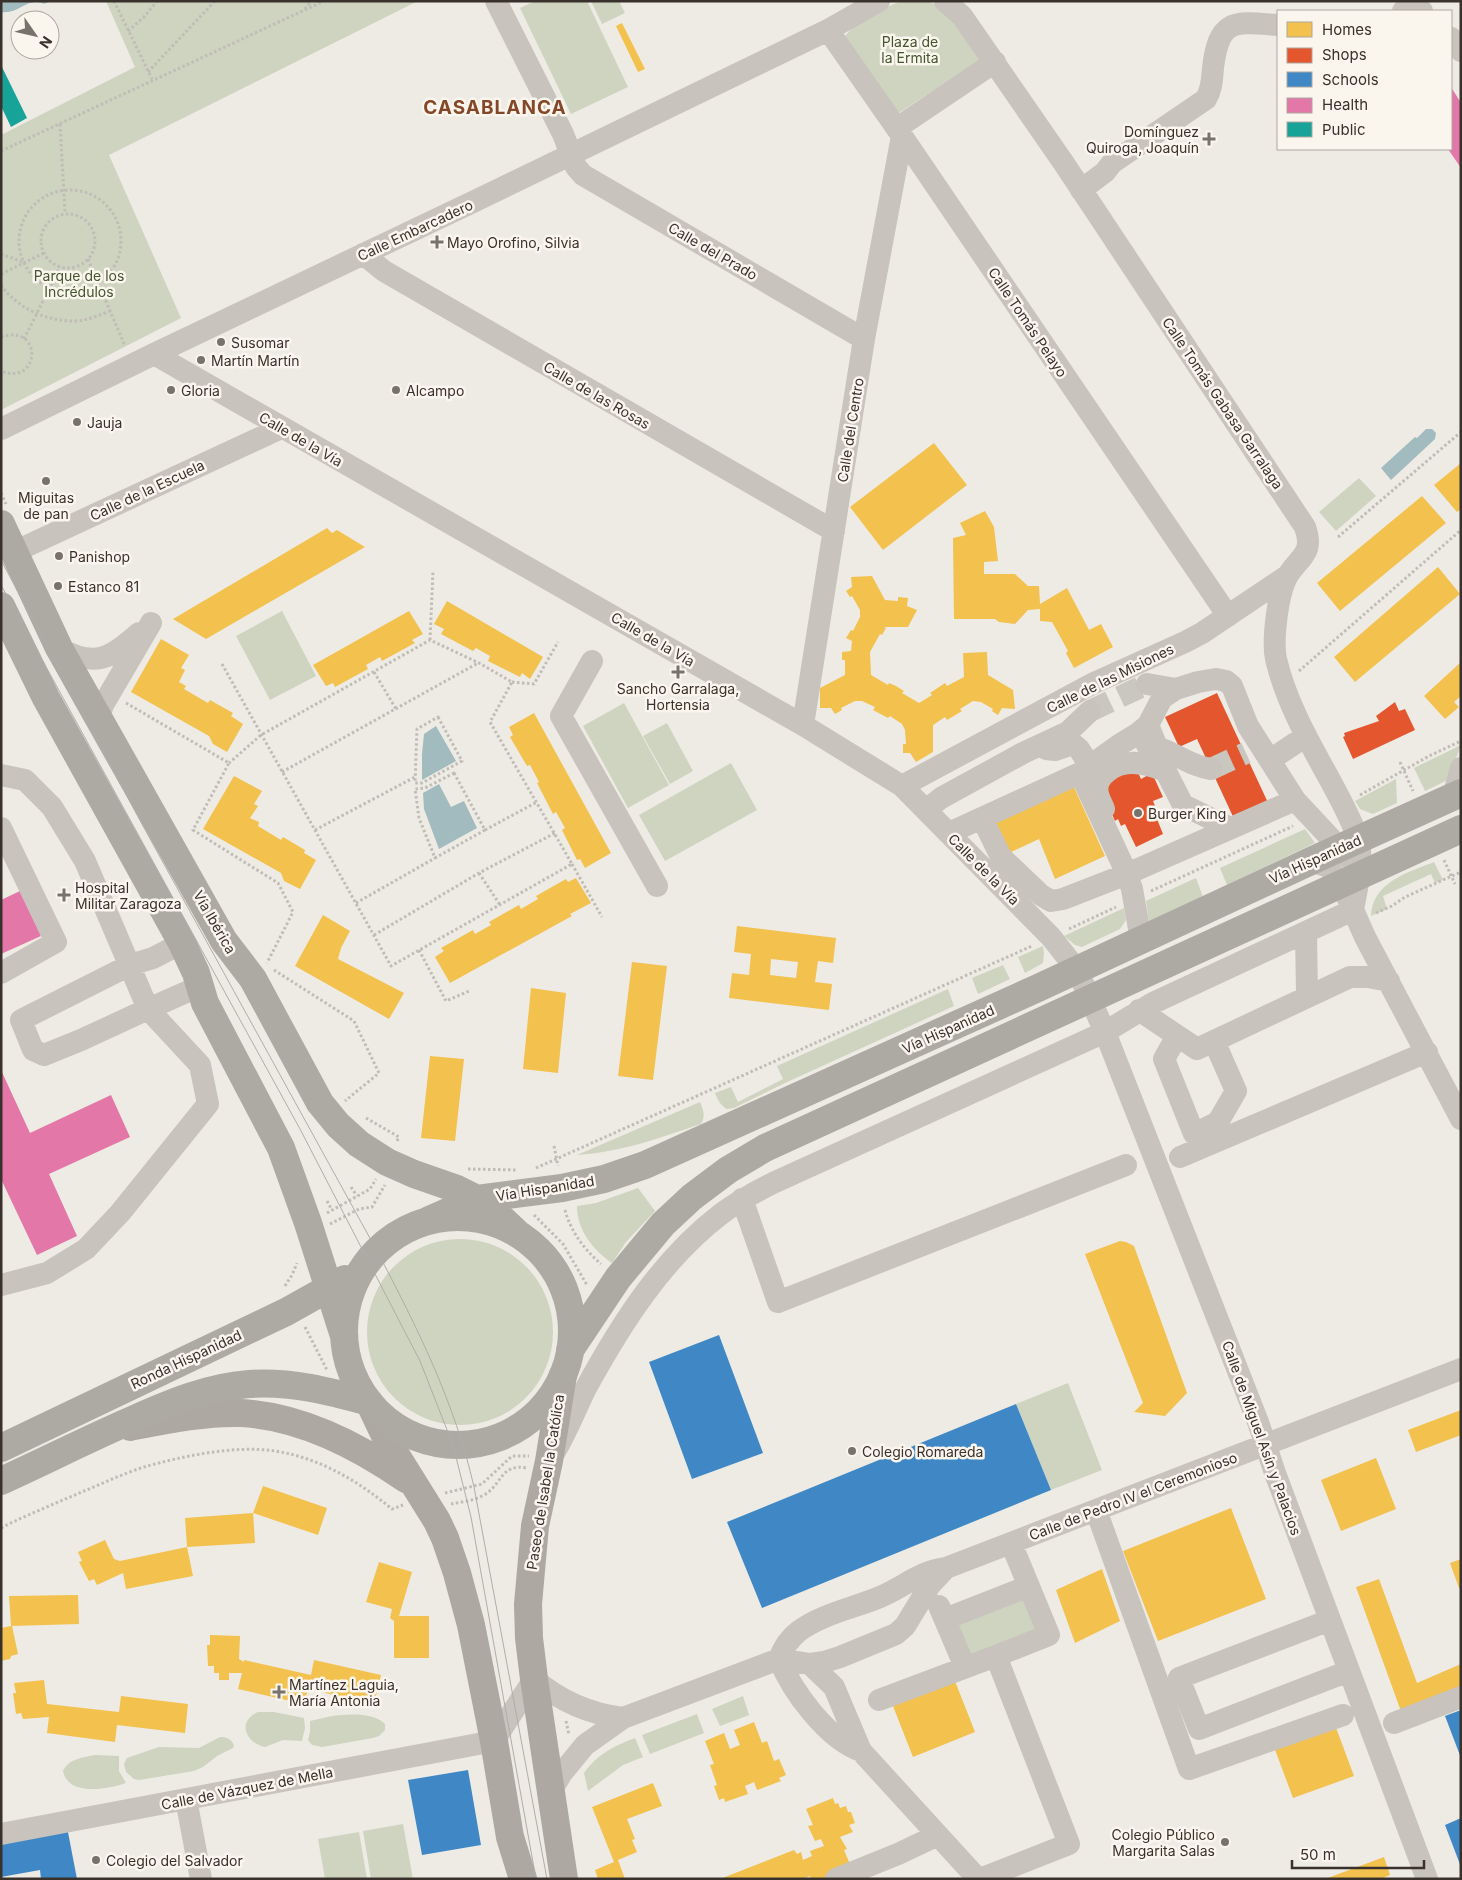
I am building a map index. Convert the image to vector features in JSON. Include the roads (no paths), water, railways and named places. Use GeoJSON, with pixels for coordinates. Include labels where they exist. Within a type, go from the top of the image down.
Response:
{"type":"FeatureCollection","features":[{"type":"Feature","properties":{"kind":"highway","name":"Vía Ibérica"},"geometry":{"type":"LineString","coordinates":[[1,524],[59,648],[104,706],[224,941],[253,979],[320,1103],[329,1116],[387,1173],[402,1170],[458,1189],[498,1214],[518,1234]]}},
{"type":"Feature","properties":{"kind":"highway"},"geometry":{"type":"LineString","coordinates":[[1,606],[46,698],[194,966],[205,1004],[281,1148],[318,1224],[330,1288],[354,1378],[369,1402],[381,1416],[413,1436],[431,1442],[453,1445],[482,1442],[516,1429],[531,1418],[550,1398],[566,1362],[611,1288],[663,1224],[692,1197],[728,1170],[758,1152],[1461,829]]}},
{"type":"Feature","properties":{"kind":"highway","name":"Vía Hispanidad"},"geometry":{"type":"LineString","coordinates":[[366,1264],[386,1243],[401,1233],[477,1200],[530,1180],[562,1188],[645,1166],[1457,795]]}},
{"type":"Feature","properties":{"kind":"highway"},"geometry":{"type":"LineString","coordinates":[[429,1220],[467,1218],[485,1220],[518,1234],[540,1253],[558,1276],[570,1312],[572,1331],[566,1362]]}},
{"type":"Feature","properties":{"kind":"highway"},"geometry":{"type":"LineString","coordinates":[[344,1336],[344,1320],[352,1290],[366,1264]]}},
{"type":"Feature","properties":{"kind":"highway","name":"Ronda Hispanidad"},"geometry":{"type":"LineString","coordinates":[[1,1448],[286,1312],[330,1288],[366,1264]]}},
{"type":"Feature","properties":{"kind":"highway"},"geometry":{"type":"LineString","coordinates":[[1,1481],[170,1403],[205,1392],[249,1384],[305,1386],[369,1402]]}},
{"type":"Feature","properties":{"kind":"main road","name":"Paseo de Isabel la Católica"},"geometry":{"type":"LineString","coordinates":[[564,1879],[529,1638],[529,1583],[542,1463],[558,1403],[566,1362]]}},
{"type":"Feature","properties":{"kind":"main road"},"geometry":{"type":"LineString","coordinates":[[369,1402],[416,1499]]}},
{"type":"Feature","properties":{"kind":"main road"},"geometry":{"type":"LineString","coordinates":[[107,1431],[207,1414],[240,1413],[270,1416],[302,1424],[334,1437],[371,1456],[416,1499],[445,1538],[465,1600],[494,1741],[510,1837],[523,1879]]}},
{"type":"Feature","properties":{"kind":"street","name":"Calle del Prado"},"geometry":{"type":"LineString","coordinates":[[496,1],[563,134],[577,169],[590,180],[864,339]]}},
{"type":"Feature","properties":{"kind":"street"},"geometry":{"type":"LineString","coordinates":[[828,30],[879,1]]}},
{"type":"Feature","properties":{"kind":"street","name":"Calle Tomás Gabasa Garralaga"},"geometry":{"type":"LineString","coordinates":[[945,1],[962,16],[1063,162],[1305,527],[1308,534],[1308,544],[1306,552],[1287,576],[1280,601],[1275,649],[1280,675],[1306,736],[1343,804],[1349,844]]}},
{"type":"Feature","properties":{"kind":"street"},"geometry":{"type":"LineString","coordinates":[[1407,10],[1412,8],[1419,10]]}},
{"type":"Feature","properties":{"kind":"street"},"geometry":{"type":"LineString","coordinates":[[1081,190],[1105,172],[1112,163],[1206,99],[1211,86],[1217,45],[1228,28],[1242,22],[1277,25]]}},
{"type":"Feature","properties":{"kind":"street","name":"Calle Embarcadero"},"geometry":{"type":"LineString","coordinates":[[1,430],[154,354],[828,30]]}},
{"type":"Feature","properties":{"kind":"street","name":"Calle Tomás Pelayo"},"geometry":{"type":"LineString","coordinates":[[828,30],[900,132],[1228,616]]}},
{"type":"Feature","properties":{"kind":"street"},"geometry":{"type":"LineString","coordinates":[[1452,39],[1461,51]]}},
{"type":"Feature","properties":{"kind":"street"},"geometry":{"type":"LineString","coordinates":[[900,132],[994,62]]}},
{"type":"Feature","properties":{"kind":"street","name":"Calle del Centro"},"geometry":{"type":"LineString","coordinates":[[803,724],[864,339],[900,132]]}},
{"type":"Feature","properties":{"kind":"street"},"geometry":{"type":"LineString","coordinates":[[1063,162],[1088,167],[1112,163]]}},
{"type":"Feature","properties":{"kind":"street","name":"Calle de las Rosas"},"geometry":{"type":"LineString","coordinates":[[363,254],[384,271],[834,531]]}},
{"type":"Feature","properties":{"kind":"street","name":"Calle de la Vía"},"geometry":{"type":"LineString","coordinates":[[154,354],[803,724],[902,786],[1051,937],[1077,970],[1092,999]]}},
{"type":"Feature","properties":{"kind":"street","name":"Calle de la Escuela"},"geometry":{"type":"LineString","coordinates":[[14,552],[281,428]]}},
{"type":"Feature","properties":{"kind":"street","name":"Calle de las Misiones"},"geometry":{"type":"LineString","coordinates":[[902,786],[1094,683],[1185,642],[1228,616],[1287,576]]}},
{"type":"Feature","properties":{"kind":"street"},"geometry":{"type":"LineString","coordinates":[[59,648],[85,660],[106,656],[123,648],[151,623],[104,706]]}},
{"type":"Feature","properties":{"kind":"street"},"geometry":{"type":"LineString","coordinates":[[592,661],[561,716],[657,886]]}},
{"type":"Feature","properties":{"kind":"street"},"geometry":{"type":"LineString","coordinates":[[1094,763],[1148,725],[1158,703],[1176,689],[1216,679],[1226,681],[1232,686],[1259,753],[1295,800],[1312,817],[1349,844],[1355,916],[1461,1119]]}},
{"type":"Feature","properties":{"kind":"street"},"geometry":{"type":"LineString","coordinates":[[1147,684],[1176,689]]}},
{"type":"Feature","properties":{"kind":"street"},"geometry":{"type":"LineString","coordinates":[[926,810],[941,798],[1068,732],[1084,717],[1113,844],[1134,899],[1141,940]]}},
{"type":"Feature","properties":{"kind":"street"},"geometry":{"type":"LineString","coordinates":[[1148,725],[1157,747],[1158,756],[1183,805],[1230,828]]}},
{"type":"Feature","properties":{"kind":"street"},"geometry":{"type":"LineString","coordinates":[[1259,753],[1306,736]]}},
{"type":"Feature","properties":{"kind":"street"},"geometry":{"type":"LineString","coordinates":[[1037,747],[1055,750],[1073,744],[1094,763]]}},
{"type":"Feature","properties":{"kind":"street"},"geometry":{"type":"LineString","coordinates":[[949,833],[1094,763],[1140,745],[1157,747],[1200,768],[1211,769]]}},
{"type":"Feature","properties":{"kind":"street"},"geometry":{"type":"LineString","coordinates":[[1113,844],[1115,832],[1098,794],[1099,782],[1103,776],[1121,764],[1132,762],[1166,771]]}},
{"type":"Feature","properties":{"kind":"street","name":"Vía Hispanidad"},"geometry":{"type":"LineString","coordinates":[[1457,795],[1461,768]]}},
{"type":"Feature","properties":{"kind":"street"},"geometry":{"type":"LineString","coordinates":[[1,775],[25,780],[52,808],[85,861],[148,1009],[200,1065],[208,1104],[120,1213],[86,1249],[47,1273],[1,1285]]}},
{"type":"Feature","properties":{"kind":"street"},"geometry":{"type":"LineString","coordinates":[[982,818],[1001,857],[1041,895],[1051,901],[1063,899],[1126,874],[1295,800]]}},
{"type":"Feature","properties":{"kind":"street"},"geometry":{"type":"LineString","coordinates":[[1,828],[56,942],[1,973]]}},
{"type":"Feature","properties":{"kind":"street"},"geometry":{"type":"LineString","coordinates":[[965,850],[977,842],[992,839]]}},
{"type":"Feature","properties":{"kind":"street"},"geometry":{"type":"LineString","coordinates":[[1311,861],[1353,877]]}},
{"type":"Feature","properties":{"kind":"street"},"geometry":{"type":"LineString","coordinates":[[542,1463],[563,1438],[586,1389],[616,1338],[660,1274],[700,1231],[742,1199],[773,1183],[1105,1032],[1139,1010],[1306,932],[1355,916]]}},
{"type":"Feature","properties":{"kind":"street"},"geometry":{"type":"LineString","coordinates":[[1306,932],[1307,996]]}},
{"type":"Feature","properties":{"kind":"street"},"geometry":{"type":"LineString","coordinates":[[182,943],[153,958],[130,965],[21,1020],[33,1050],[44,1055],[200,986]]}},
{"type":"Feature","properties":{"kind":"street"},"geometry":{"type":"LineString","coordinates":[[1139,1010],[1197,1049],[1350,977],[1368,977],[1389,981]]}},
{"type":"Feature","properties":{"kind":"street","name":"Calle de Miguel Asín y Palacios"},"geometry":{"type":"LineString","coordinates":[[1092,999],[1258,1422],[1427,1879]]}},
{"type":"Feature","properties":{"kind":"street"},"geometry":{"type":"LineString","coordinates":[[1177,1036],[1164,1059],[1194,1134],[1218,1122],[1236,1092],[1214,1041]]}},
{"type":"Feature","properties":{"kind":"street"},"geometry":{"type":"LineString","coordinates":[[1180,1157],[1426,1052]]}},
{"type":"Feature","properties":{"kind":"street"},"geometry":{"type":"LineString","coordinates":[[742,1199],[778,1302],[1126,1165]]}},
{"type":"Feature","properties":{"kind":"street","name":"Calle de Pedro IV el Ceremonioso"},"geometry":{"type":"LineString","coordinates":[[779,1659],[784,1647],[793,1636],[809,1625],[887,1594],[919,1575],[931,1570],[946,1568],[1266,1446],[1461,1369]]}},
{"type":"Feature","properties":{"kind":"street"},"geometry":{"type":"LineString","coordinates":[[531,1418],[586,1389]]}},
{"type":"Feature","properties":{"kind":"street"},"geometry":{"type":"LineString","coordinates":[[1,1434],[26,1426],[50,1424]]}},
{"type":"Feature","properties":{"kind":"street"},"geometry":{"type":"LineString","coordinates":[[1096,1510],[1189,1770],[1343,1716]]}},
{"type":"Feature","properties":{"kind":"street"},"geometry":{"type":"LineString","coordinates":[[879,1700],[1049,1635],[1011,1542]]}},
{"type":"Feature","properties":{"kind":"street","name":"Calle de Pedro IV el Ceremonioso"},"geometry":{"type":"LineString","coordinates":[[551,1791],[578,1752],[590,1740],[623,1718],[779,1659],[810,1664],[840,1657],[896,1634],[905,1626],[930,1586],[946,1568]]}},
{"type":"Feature","properties":{"kind":"street"},"geometry":{"type":"LineString","coordinates":[[930,1586],[965,1667]]}},
{"type":"Feature","properties":{"kind":"street"},"geometry":{"type":"LineString","coordinates":[[945,1619],[1028,1586]]}},
{"type":"Feature","properties":{"kind":"street"},"geometry":{"type":"LineString","coordinates":[[1330,1620],[1179,1678],[1199,1729],[1349,1671]]}},
{"type":"Feature","properties":{"kind":"street"},"geometry":{"type":"LineString","coordinates":[[810,1664],[834,1687],[861,1750],[979,1879],[1069,1844],[996,1656]]}},
{"type":"Feature","properties":{"kind":"street"},"geometry":{"type":"LineString","coordinates":[[834,1687],[840,1657]]}},
{"type":"Feature","properties":{"kind":"street"},"geometry":{"type":"LineString","coordinates":[[779,1659],[789,1680],[805,1704],[839,1739],[849,1746],[861,1750]]}},
{"type":"Feature","properties":{"kind":"street"},"geometry":{"type":"LineString","coordinates":[[494,1741],[534,1679]]}},
{"type":"Feature","properties":{"kind":"street","name":"Calle de Pedro IV el Ceremonioso"},"geometry":{"type":"LineString","coordinates":[[534,1679],[572,1704],[597,1714],[623,1718]]}},
{"type":"Feature","properties":{"kind":"street"},"geometry":{"type":"LineString","coordinates":[[1394,1723],[1461,1697]]}},
{"type":"Feature","properties":{"kind":"street","name":"Calle de Vázquez de Mella"},"geometry":{"type":"LineString","coordinates":[[1,1834],[494,1741]]}},
{"type":"Feature","properties":{"kind":"street"},"geometry":{"type":"LineString","coordinates":[[186,1799],[201,1879]]}},
{"type":"Feature","properties":{"kind":"street"},"geometry":{"type":"LineString","coordinates":[[836,1879],[898,1854],[938,1835]]}},
{"type":"Feature","properties":{"kind":"water"},"geometry":{"type":"Polygon","coordinates":[[[1,1],[51,1],[44,4],[39,2],[32,3],[16,10],[1,12],[1,1]]]}},
{"type":"Feature","properties":{"kind":"water"},"geometry":{"type":"Polygon","coordinates":[[[1426,429],[1432,429],[1436,433],[1435,439],[1391,480],[1381,468],[1426,429]]]}},
{"type":"Feature","properties":{"kind":"water"},"geometry":{"type":"Polygon","coordinates":[[[436,726],[456,761],[422,780],[424,734],[436,726]]]}},
{"type":"Feature","properties":{"kind":"water"},"geometry":{"type":"Polygon","coordinates":[[[439,784],[451,807],[464,801],[477,828],[439,849],[424,809],[423,793],[439,784]]]}},
{"type":"Feature","properties":{"kind":"tunnel"},"geometry":{"type":"LineString","coordinates":[[1090,711],[1147,684]]}},
{"type":"Feature","properties":{"kind":"tunnel"},"geometry":{"type":"LineString","coordinates":[[1211,769],[1246,753]]}},
{"type":"Feature","properties":{"kind":"tram line"},"geometry":{"type":"LineString","coordinates":[[1,560],[143,826],[377,1251],[420,1337],[446,1395],[474,1487],[547,1879]]}},
{"type":"Feature","properties":{"kind":"tram line"},"geometry":{"type":"LineString","coordinates":[[1,585],[300,1129],[420,1361],[453,1445],[471,1517],[536,1879]]}},
{"type":"Feature","properties":{"kind":"place","name":"Domínguez Quiroga, Joaquín"},"geometry":{"type":"Point","coordinates":[1209,139]}},
{"type":"Feature","properties":{"kind":"place","name":"Mayo Orofino, Silvia"},"geometry":{"type":"Point","coordinates":[437,242]}},
{"type":"Feature","properties":{"kind":"place","name":"Susomar"},"geometry":{"type":"Point","coordinates":[221,342]}},
{"type":"Feature","properties":{"kind":"place","name":"Martín Martín"},"geometry":{"type":"Point","coordinates":[201,360]}},
{"type":"Feature","properties":{"kind":"place","name":"Gloria"},"geometry":{"type":"Point","coordinates":[171,390]}},
{"type":"Feature","properties":{"kind":"place","name":"Alcampo"},"geometry":{"type":"Point","coordinates":[396,390]}},
{"type":"Feature","properties":{"kind":"place","name":"Jauja"},"geometry":{"type":"Point","coordinates":[77,422]}},
{"type":"Feature","properties":{"kind":"place","name":"Miguitas de pan"},"geometry":{"type":"Point","coordinates":[46,481]}},
{"type":"Feature","properties":{"kind":"place","name":"Panishop"},"geometry":{"type":"Point","coordinates":[59,556]}},
{"type":"Feature","properties":{"kind":"place","name":"Estanco 81"},"geometry":{"type":"Point","coordinates":[58,586]}},
{"type":"Feature","properties":{"kind":"place","name":"Sancho Garralaga, Hortensia"},"geometry":{"type":"Point","coordinates":[678,672]}},
{"type":"Feature","properties":{"kind":"place","name":"Burger King"},"geometry":{"type":"Point","coordinates":[1138,813]}},
{"type":"Feature","properties":{"kind":"place","name":"Hospital Militar Zaragoza"},"geometry":{"type":"Point","coordinates":[64,895]}},
{"type":"Feature","properties":{"kind":"place","name":"Colegio Romareda"},"geometry":{"type":"Point","coordinates":[852,1451]}},
{"type":"Feature","properties":{"kind":"place","name":"Martínez Laguia, María Antonia"},"geometry":{"type":"Point","coordinates":[279,1692]}},
{"type":"Feature","properties":{"kind":"place","name":"Colegio Público Margarita Salas"},"geometry":{"type":"Point","coordinates":[1225,1842]}},
{"type":"Feature","properties":{"kind":"place","name":"Colegio del Salvador"},"geometry":{"type":"Point","coordinates":[96,1860]}},
{"type":"Feature","properties":{"kind":"district","name":"CASABLANCA"},"geometry":{"type":"Point","coordinates":[495,107]}},
{"type":"Feature","properties":{"kind":"park label","name":"Plaza de la Ermita"},"geometry":{"type":"Point","coordinates":[910,49]}},
{"type":"Feature","properties":{"kind":"park label","name":"Parque de los Incrédulos"},"geometry":{"type":"Point","coordinates":[79,284]}}]}
